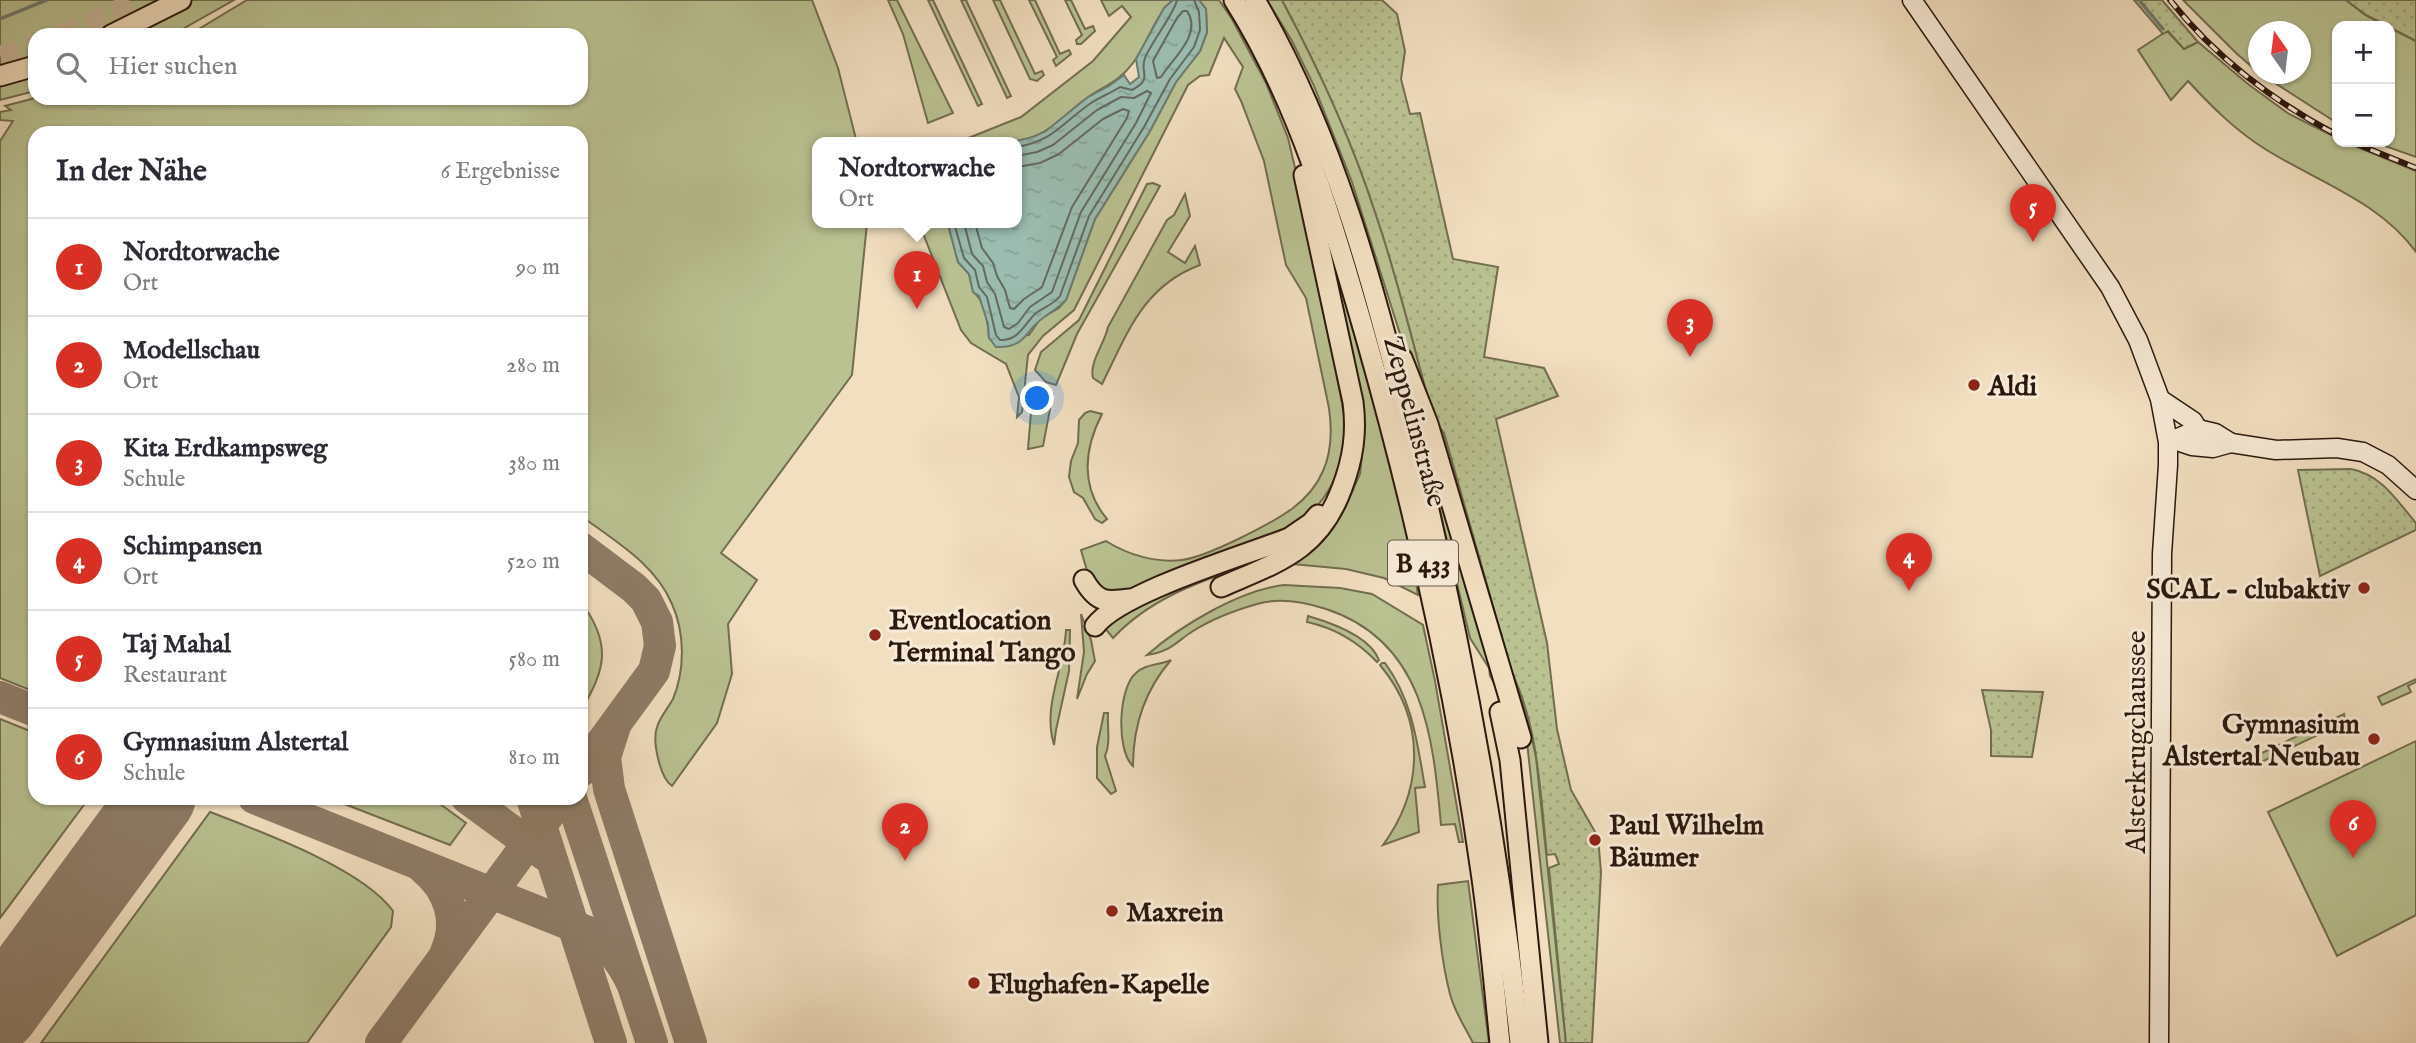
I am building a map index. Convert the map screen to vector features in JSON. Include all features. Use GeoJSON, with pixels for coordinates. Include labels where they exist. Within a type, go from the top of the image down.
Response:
{"type":"FeatureCollection","features":[{"type":"Feature","properties":{"kind":"highway"},"geometry":{"type":"LineString","coordinates":[[125,28],[181,0]]}},
{"type":"Feature","properties":{"kind":"highway","name":"Zeppelinstraße"},"geometry":{"type":"LineString","coordinates":[[1234,0],[1285,96],[1316,174],[1341,250],[1410,503],[1441,645],[1480,865],[1500,1043]]}},
{"type":"Feature","properties":{"kind":"highway","name":"Zeppelinstraße"},"geometry":{"type":"LineString","coordinates":[[1255,0],[1292,68],[1320,134],[1351,220],[1382,325],[1449,594],[1473,719],[1500,886],[1520,1043]]}},
{"type":"Feature","properties":{"kind":"highway"},"geometry":{"type":"LineString","coordinates":[[0,76],[28,68]]}},
{"type":"Feature","properties":{"kind":"highway"},"geometry":{"type":"LineString","coordinates":[[1221,587],[1274,564],[1304,546],[1325,525],[1335,508],[1355,440],[1353,402],[1310,197],[1285,96]]}},
{"type":"Feature","properties":{"kind":"highway"},"geometry":{"type":"LineString","coordinates":[[1382,325],[1402,356],[1428,424],[1521,738]]}},
{"type":"Feature","properties":{"kind":"highway"},"geometry":{"type":"LineString","coordinates":[[1095,626],[1099,620],[1132,599],[1289,538],[1311,523],[1343,484]]}},
{"type":"Feature","properties":{"kind":"highway"},"geometry":{"type":"LineString","coordinates":[[1084,580],[1098,598],[1107,601],[1132,599]]}},
{"type":"Feature","properties":{"kind":"highway"},"geometry":{"type":"LineString","coordinates":[[1500,712],[1510,760],[1538,1043]]}},
{"type":"Feature","properties":{"kind":"main road","name":"Alsterkrugchaussee"},"geometry":{"type":"LineString","coordinates":[[1912,0],[2110,287],[2138,340],[2172,441],[2162,538],[2160,1043]]}},
{"type":"Feature","properties":{"kind":"main road"},"geometry":{"type":"LineString","coordinates":[[2160,400],[2193,421],[2199,429]]}},
{"type":"Feature","properties":{"kind":"main road"},"geometry":{"type":"LineString","coordinates":[[2172,441],[2199,429],[2215,433],[2231,443],[2276,450],[2337,449],[2363,452],[2388,465],[2416,490]]}},
{"type":"Feature","properties":{"kind":"main road"},"geometry":{"type":"LineString","coordinates":[[2172,441],[2213,448],[2231,443]]}},
{"type":"Feature","properties":{"kind":"green space"},"geometry":{"type":"Polygon","coordinates":[[[0,0],[165,0],[107,28],[28,28],[28,59],[0,69],[0,0]]]}},
{"type":"Feature","properties":{"kind":"green space"},"geometry":{"type":"Polygon","coordinates":[[[188,0],[234,0],[184,28],[134,28],[188,0]]]}},
{"type":"Feature","properties":{"kind":"green space"},"geometry":{"type":"Polygon","coordinates":[[[247,0],[812,0],[838,68],[855,137],[812,137],[812,228],[867,228],[852,375],[721,553],[757,580],[728,624],[732,674],[717,723],[672,786],[661,768],[656,750],[656,733],[660,720],[673,699],[680,676],[682,652],[676,615],[665,590],[645,565],[588,521],[588,126],[28,126],[28,689],[0,678],[0,141],[13,121],[0,120],[0,112],[11,110],[5,106],[28,100],[28,105],[588,105],[588,28],[201,28],[247,0]]]}},
{"type":"Feature","properties":{"kind":"green space"},"geometry":{"type":"Polygon","coordinates":[[[888,0],[897,0],[953,113],[928,123],[903,34],[888,0]]]}},
{"type":"Feature","properties":{"kind":"green space"},"geometry":{"type":"Polygon","coordinates":[[[928,0],[933,0],[982,104],[978,106],[928,0]]]}},
{"type":"Feature","properties":{"kind":"green space"},"geometry":{"type":"Polygon","coordinates":[[[961,0],[966,0],[1011,96],[1007,98],[961,0]]]}},
{"type":"Feature","properties":{"kind":"green space"},"geometry":{"type":"Polygon","coordinates":[[[993,0],[1000,0],[1035,74],[1042,71],[1044,75],[1037,81],[1030,79],[993,0]]]}},
{"type":"Feature","properties":{"kind":"green space"},"geometry":{"type":"Polygon","coordinates":[[[1029,0],[1035,0],[1060,54],[1069,50],[1071,54],[1056,66],[1053,60],[1057,57],[1029,0]]]}},
{"type":"Feature","properties":{"kind":"green space"},"geometry":{"type":"Polygon","coordinates":[[[1065,0],[1071,0],[1085,29],[1093,26],[1095,31],[1081,44],[1077,44],[1076,40],[1082,35],[1065,0]]]}},
{"type":"Feature","properties":{"kind":"green space"},"geometry":{"type":"Polygon","coordinates":[[[1101,0],[1173,0],[1161,14],[1128,69],[1050,127],[1022,141],[1022,137],[971,137],[1021,117],[1093,61],[1131,17],[1122,6],[1109,16],[1101,0]]]}},
{"type":"Feature","properties":{"kind":"green space"},"geometry":{"type":"Polygon","coordinates":[[[1199,0],[1219,0],[1232,19],[1266,83],[1288,138],[1333,345],[1345,426],[1343,456],[1325,496],[1306,518],[1294,527],[1126,593],[1106,595],[1090,581],[1081,550],[1106,541],[1133,554],[1152,559],[1182,560],[1207,553],[1256,530],[1293,508],[1317,481],[1328,456],[1331,432],[1329,408],[1306,298],[1286,265],[1264,161],[1235,89],[1243,67],[1224,38],[1209,75],[1200,76],[1188,85],[1074,310],[1043,336],[1028,355],[1022,412],[1017,417],[1019,397],[1006,364],[971,343],[961,330],[921,228],[949,228],[958,262],[969,274],[973,292],[983,306],[989,338],[1029,335],[1040,319],[1059,308],[1066,300],[1095,219],[1150,131],[1176,82],[1200,51],[1207,32],[1206,9],[1199,0]]]}},
{"type":"Feature","properties":{"kind":"green space"},"geometry":{"type":"Polygon","coordinates":[[[1267,0],[1282,0],[1334,105],[1367,187],[1392,266],[1434,420],[1444,433],[1512,673],[1526,712],[1536,757],[1566,1043],[1560,1043],[1526,733],[1352,182],[1314,86],[1292,41],[1267,0]]]}},
{"type":"Feature","properties":{"kind":"green space"},"geometry":{"type":"Polygon","coordinates":[[[1282,0],[1382,0],[1397,14],[1405,51],[1401,79],[1410,114],[1420,113],[1453,259],[1498,267],[1484,357],[1544,368],[1558,396],[1496,419],[1547,643],[1557,729],[1571,790],[1598,837],[1601,872],[1592,1043],[1566,1043],[1549,868],[1559,864],[1555,854],[1547,855],[1537,762],[1528,716],[1512,673],[1444,433],[1434,420],[1392,266],[1356,159],[1322,79],[1282,0]]]}},
{"type":"Feature","properties":{"kind":"green space"},"geometry":{"type":"Polygon","coordinates":[[[2134,0],[2162,0],[2198,42],[2184,49],[2168,31],[2163,34],[2134,0]]]}},
{"type":"Feature","properties":{"kind":"green space"},"geometry":{"type":"Polygon","coordinates":[[[2183,0],[2346,0],[2377,21],[2332,21],[2332,120],[2277,84],[2311,84],[2311,21],[2248,21],[2248,63],[2183,0]]]}},
{"type":"Feature","properties":{"kind":"green space"},"geometry":{"type":"Polygon","coordinates":[[[2346,0],[2416,0],[2416,41],[2395,30],[2395,21],[2378,21],[2346,0]]]}},
{"type":"Feature","properties":{"kind":"green space"},"geometry":{"type":"Polygon","coordinates":[[[2395,30],[2416,41],[2416,157],[2388,147],[2395,147],[2395,30]]]}},
{"type":"Feature","properties":{"kind":"green space"},"geometry":{"type":"Polygon","coordinates":[[[2167,31],[2184,49],[2198,42],[2289,114],[2332,136],[2332,147],[2357,147],[2416,171],[2416,252],[2401,234],[2366,206],[2285,161],[2244,134],[2188,81],[2171,100],[2138,50],[2167,31]]]}},
{"type":"Feature","properties":{"kind":"green space"},"geometry":{"type":"Polygon","coordinates":[[[28,72],[28,93],[0,100],[0,81],[28,72]]]}},
{"type":"Feature","properties":{"kind":"green space"},"geometry":{"type":"Polygon","coordinates":[[[1147,184],[1160,186],[1077,334],[1056,385],[1046,382],[1035,370],[1041,352],[1079,320],[1147,184]]]}},
{"type":"Feature","properties":{"kind":"green space"},"geometry":{"type":"Polygon","coordinates":[[[1185,194],[1190,216],[1168,252],[1185,263],[1195,246],[1200,265],[1164,285],[1151,299],[1129,330],[1102,384],[1093,378],[1092,372],[1108,327],[1167,220],[1174,215],[1185,194]]]}},
{"type":"Feature","properties":{"kind":"green space"},"geometry":{"type":"Polygon","coordinates":[[[1324,236],[1330,239],[1380,416],[1402,505],[1418,595],[1384,578],[1346,569],[1292,564],[1329,532],[1345,508],[1360,474],[1365,426],[1324,236]]]}},
{"type":"Feature","properties":{"kind":"green space"},"geometry":{"type":"Polygon","coordinates":[[[1033,388],[1053,394],[1043,446],[1028,449],[1033,388]]]}},
{"type":"Feature","properties":{"kind":"green space"},"geometry":{"type":"Polygon","coordinates":[[[1090,411],[1102,414],[1091,441],[1088,468],[1092,494],[1107,519],[1102,523],[1095,519],[1083,498],[1074,492],[1069,477],[1071,461],[1078,443],[1079,420],[1090,411]]]}},
{"type":"Feature","properties":{"kind":"green space"},"geometry":{"type":"Polygon","coordinates":[[[1420,427],[1505,702],[1490,676],[1489,668],[1470,638],[1420,427]]]}},
{"type":"Feature","properties":{"kind":"green space"},"geometry":{"type":"Polygon","coordinates":[[[2351,469],[2372,477],[2388,490],[2416,523],[2416,530],[2320,576],[2298,470],[2351,469]]]}},
{"type":"Feature","properties":{"kind":"green space"},"geometry":{"type":"Polygon","coordinates":[[[1274,550],[1272,556],[1167,597],[1130,622],[1113,638],[1104,627],[1133,605],[1274,550]]]}},
{"type":"Feature","properties":{"kind":"green space"},"geometry":{"type":"Polygon","coordinates":[[[1284,585],[1340,588],[1372,594],[1423,625],[1463,842],[1459,842],[1455,824],[1441,825],[1433,758],[1427,726],[1417,696],[1403,668],[1384,644],[1359,624],[1309,604],[1292,601],[1266,602],[1216,619],[1167,649],[1147,655],[1211,611],[1249,594],[1284,585]]]}},
{"type":"Feature","properties":{"kind":"green space"},"geometry":{"type":"Polygon","coordinates":[[[588,612],[597,630],[602,656],[588,698],[588,612]]]}},
{"type":"Feature","properties":{"kind":"green space"},"geometry":{"type":"Polygon","coordinates":[[[1081,614],[1091,640],[1095,661],[1077,699],[1084,652],[1081,614]]]}},
{"type":"Feature","properties":{"kind":"green space"},"geometry":{"type":"Polygon","coordinates":[[[1308,616],[1359,637],[1379,660],[1377,662],[1354,642],[1336,632],[1307,622],[1308,616]]]}},
{"type":"Feature","properties":{"kind":"green space"},"geometry":{"type":"Polygon","coordinates":[[[1066,630],[1070,630],[1069,671],[1054,745],[1051,730],[1052,702],[1066,630]]]}},
{"type":"Feature","properties":{"kind":"green space"},"geometry":{"type":"Polygon","coordinates":[[[1171,660],[1154,684],[1142,709],[1135,737],[1133,766],[1124,747],[1122,734],[1121,720],[1126,692],[1130,681],[1140,670],[1171,660]]]}},
{"type":"Feature","properties":{"kind":"green space"},"geometry":{"type":"Polygon","coordinates":[[[1385,663],[1394,677],[1408,707],[1425,787],[1415,788],[1419,832],[1383,845],[1397,823],[1406,801],[1414,755],[1406,708],[1380,665],[1385,663]]]}},
{"type":"Feature","properties":{"kind":"green space"},"geometry":{"type":"Polygon","coordinates":[[[2416,679],[2416,682],[2408,686],[2411,692],[2382,705],[2378,697],[2416,679]]]}},
{"type":"Feature","properties":{"kind":"green space"},"geometry":{"type":"Polygon","coordinates":[[[1982,690],[2043,692],[2032,757],[1991,756],[1991,730],[1982,690]]]}},
{"type":"Feature","properties":{"kind":"green space"},"geometry":{"type":"Polygon","coordinates":[[[1104,713],[1108,713],[1105,756],[1116,791],[1111,794],[1097,778],[1097,747],[1104,713]]]}},
{"type":"Feature","properties":{"kind":"green space"},"geometry":{"type":"Polygon","coordinates":[[[2344,714],[2345,722],[2255,765],[2249,759],[2344,714]]]}},
{"type":"Feature","properties":{"kind":"green space"},"geometry":{"type":"Polygon","coordinates":[[[0,719],[28,730],[28,805],[84,805],[0,918],[0,719]]]}},
{"type":"Feature","properties":{"kind":"green space"},"geometry":{"type":"Polygon","coordinates":[[[2416,741],[2416,915],[2337,956],[2268,812],[2416,741]]]}},
{"type":"Feature","properties":{"kind":"green space"},"geometry":{"type":"Polygon","coordinates":[[[347,805],[442,805],[466,823],[450,845],[347,805]]]}},
{"type":"Feature","properties":{"kind":"green space"},"geometry":{"type":"Polygon","coordinates":[[[210,812],[281,840],[334,866],[378,895],[393,911],[391,927],[307,1043],[41,1043],[210,812]]]}},
{"type":"Feature","properties":{"kind":"green space"},"geometry":{"type":"Polygon","coordinates":[[[1468,881],[1489,1043],[1473,1043],[1460,1019],[1450,994],[1442,954],[1438,885],[1468,881]]]}},
{"type":"Feature","properties":{"kind":"water"},"geometry":{"type":"Polygon","coordinates":[[[1173,0],[1199,0],[1206,9],[1207,32],[1200,51],[1176,82],[1150,131],[1095,219],[1066,300],[1037,323],[1019,342],[1006,347],[996,347],[989,338],[988,324],[979,296],[973,292],[969,274],[958,262],[949,228],[1022,228],[1022,140],[1046,131],[1088,97],[1124,75],[1130,84],[1139,77],[1136,59],[1164,8],[1173,0]]]}},
{"type":"Feature","properties":{"kind":"waterway"},"geometry":{"type":"LineString","coordinates":[[0,19],[47,0]]}},
{"type":"Feature","properties":{"kind":"waterway"},"geometry":{"type":"LineString","coordinates":[[2139,0],[2163,29]]}},
{"type":"Feature","properties":{"kind":"taxiway"},"geometry":{"type":"LineString","coordinates":[[588,553],[646,600],[657,622],[660,646],[654,671],[588,761]]}},
{"type":"Feature","properties":{"kind":"taxiway"},"geometry":{"type":"LineString","coordinates":[[0,697],[28,708]]}},
{"type":"Feature","properties":{"kind":"taxiway"},"geometry":{"type":"LineString","coordinates":[[615,726],[605,757],[609,789],[691,1043]]}},
{"type":"Feature","properties":{"kind":"taxiway"},"geometry":{"type":"LineString","coordinates":[[271,805],[586,931],[613,953],[632,983]]}},
{"type":"Feature","properties":{"kind":"taxiway"},"geometry":{"type":"LineString","coordinates":[[477,805],[545,855]]}},
{"type":"Feature","properties":{"kind":"taxiway"},"geometry":{"type":"LineString","coordinates":[[534,805],[611,1043]]}},
{"type":"Feature","properties":{"kind":"taxiway"},"geometry":{"type":"LineString","coordinates":[[381,1043],[556,805]]}},
{"type":"Feature","properties":{"kind":"taxiway"},"geometry":{"type":"LineString","coordinates":[[573,805],[652,1043]]}},
{"type":"Feature","properties":{"kind":"taxiway"},"geometry":{"type":"LineString","coordinates":[[423,868],[440,886],[449,906],[452,929],[446,952]]}},
{"type":"Feature","properties":{"kind":"runway"},"geometry":{"type":"LineString","coordinates":[[0,1012],[152,805]]}},
{"type":"Feature","properties":{"kind":"tunnel"},"geometry":{"type":"LineString","coordinates":[[76,28],[138,0]]}},
{"type":"Feature","properties":{"kind":"tunnel"},"geometry":{"type":"LineString","coordinates":[[0,55],[28,46]]}},
{"type":"Feature","properties":{"kind":"railway"},"geometry":{"type":"LineString","coordinates":[[2170,0],[2187,21],[2246,76],[2268,93],[2332,132]]}},
{"type":"Feature","properties":{"kind":"railway"},"geometry":{"type":"LineString","coordinates":[[2364,147],[2416,168]]}},
{"type":"Feature","properties":{"kind":"place","name":"Taj Mahal"},"geometry":{"type":"Point","coordinates":[2033,242]}},
{"type":"Feature","properties":{"kind":"place","name":"Nordtorwache"},"geometry":{"type":"Point","coordinates":[917,309]}},
{"type":"Feature","properties":{"kind":"place","name":"Kita Erdkampsweg"},"geometry":{"type":"Point","coordinates":[1690,357]}},
{"type":"Feature","properties":{"kind":"place","name":"Aldi"},"geometry":{"type":"Point","coordinates":[1974,385]}},
{"type":"Feature","properties":{"kind":"place","name":"SCAL - clubaktiv"},"geometry":{"type":"Point","coordinates":[2364,588]}},
{"type":"Feature","properties":{"kind":"place","name":"Schimpansen"},"geometry":{"type":"Point","coordinates":[1909,591]}},
{"type":"Feature","properties":{"kind":"place","name":"Eventlocation Terminal Tango"},"geometry":{"type":"Point","coordinates":[875,635]}},
{"type":"Feature","properties":{"kind":"place","name":"Gymnasium Alstertal Neubau"},"geometry":{"type":"Point","coordinates":[2374,739]}},
{"type":"Feature","properties":{"kind":"place","name":"Paul Wilhelm Bäumer"},"geometry":{"type":"Point","coordinates":[1595,840]}},
{"type":"Feature","properties":{"kind":"place","name":"Gymnasium Alstertal"},"geometry":{"type":"Point","coordinates":[2353,858]}},
{"type":"Feature","properties":{"kind":"place","name":"Modellschau"},"geometry":{"type":"Point","coordinates":[905,861]}},
{"type":"Feature","properties":{"kind":"place","name":"Maxrein"},"geometry":{"type":"Point","coordinates":[1112,911]}},
{"type":"Feature","properties":{"kind":"place","name":"Flughafen-Kapelle"},"geometry":{"type":"Point","coordinates":[974,983]}}]}
